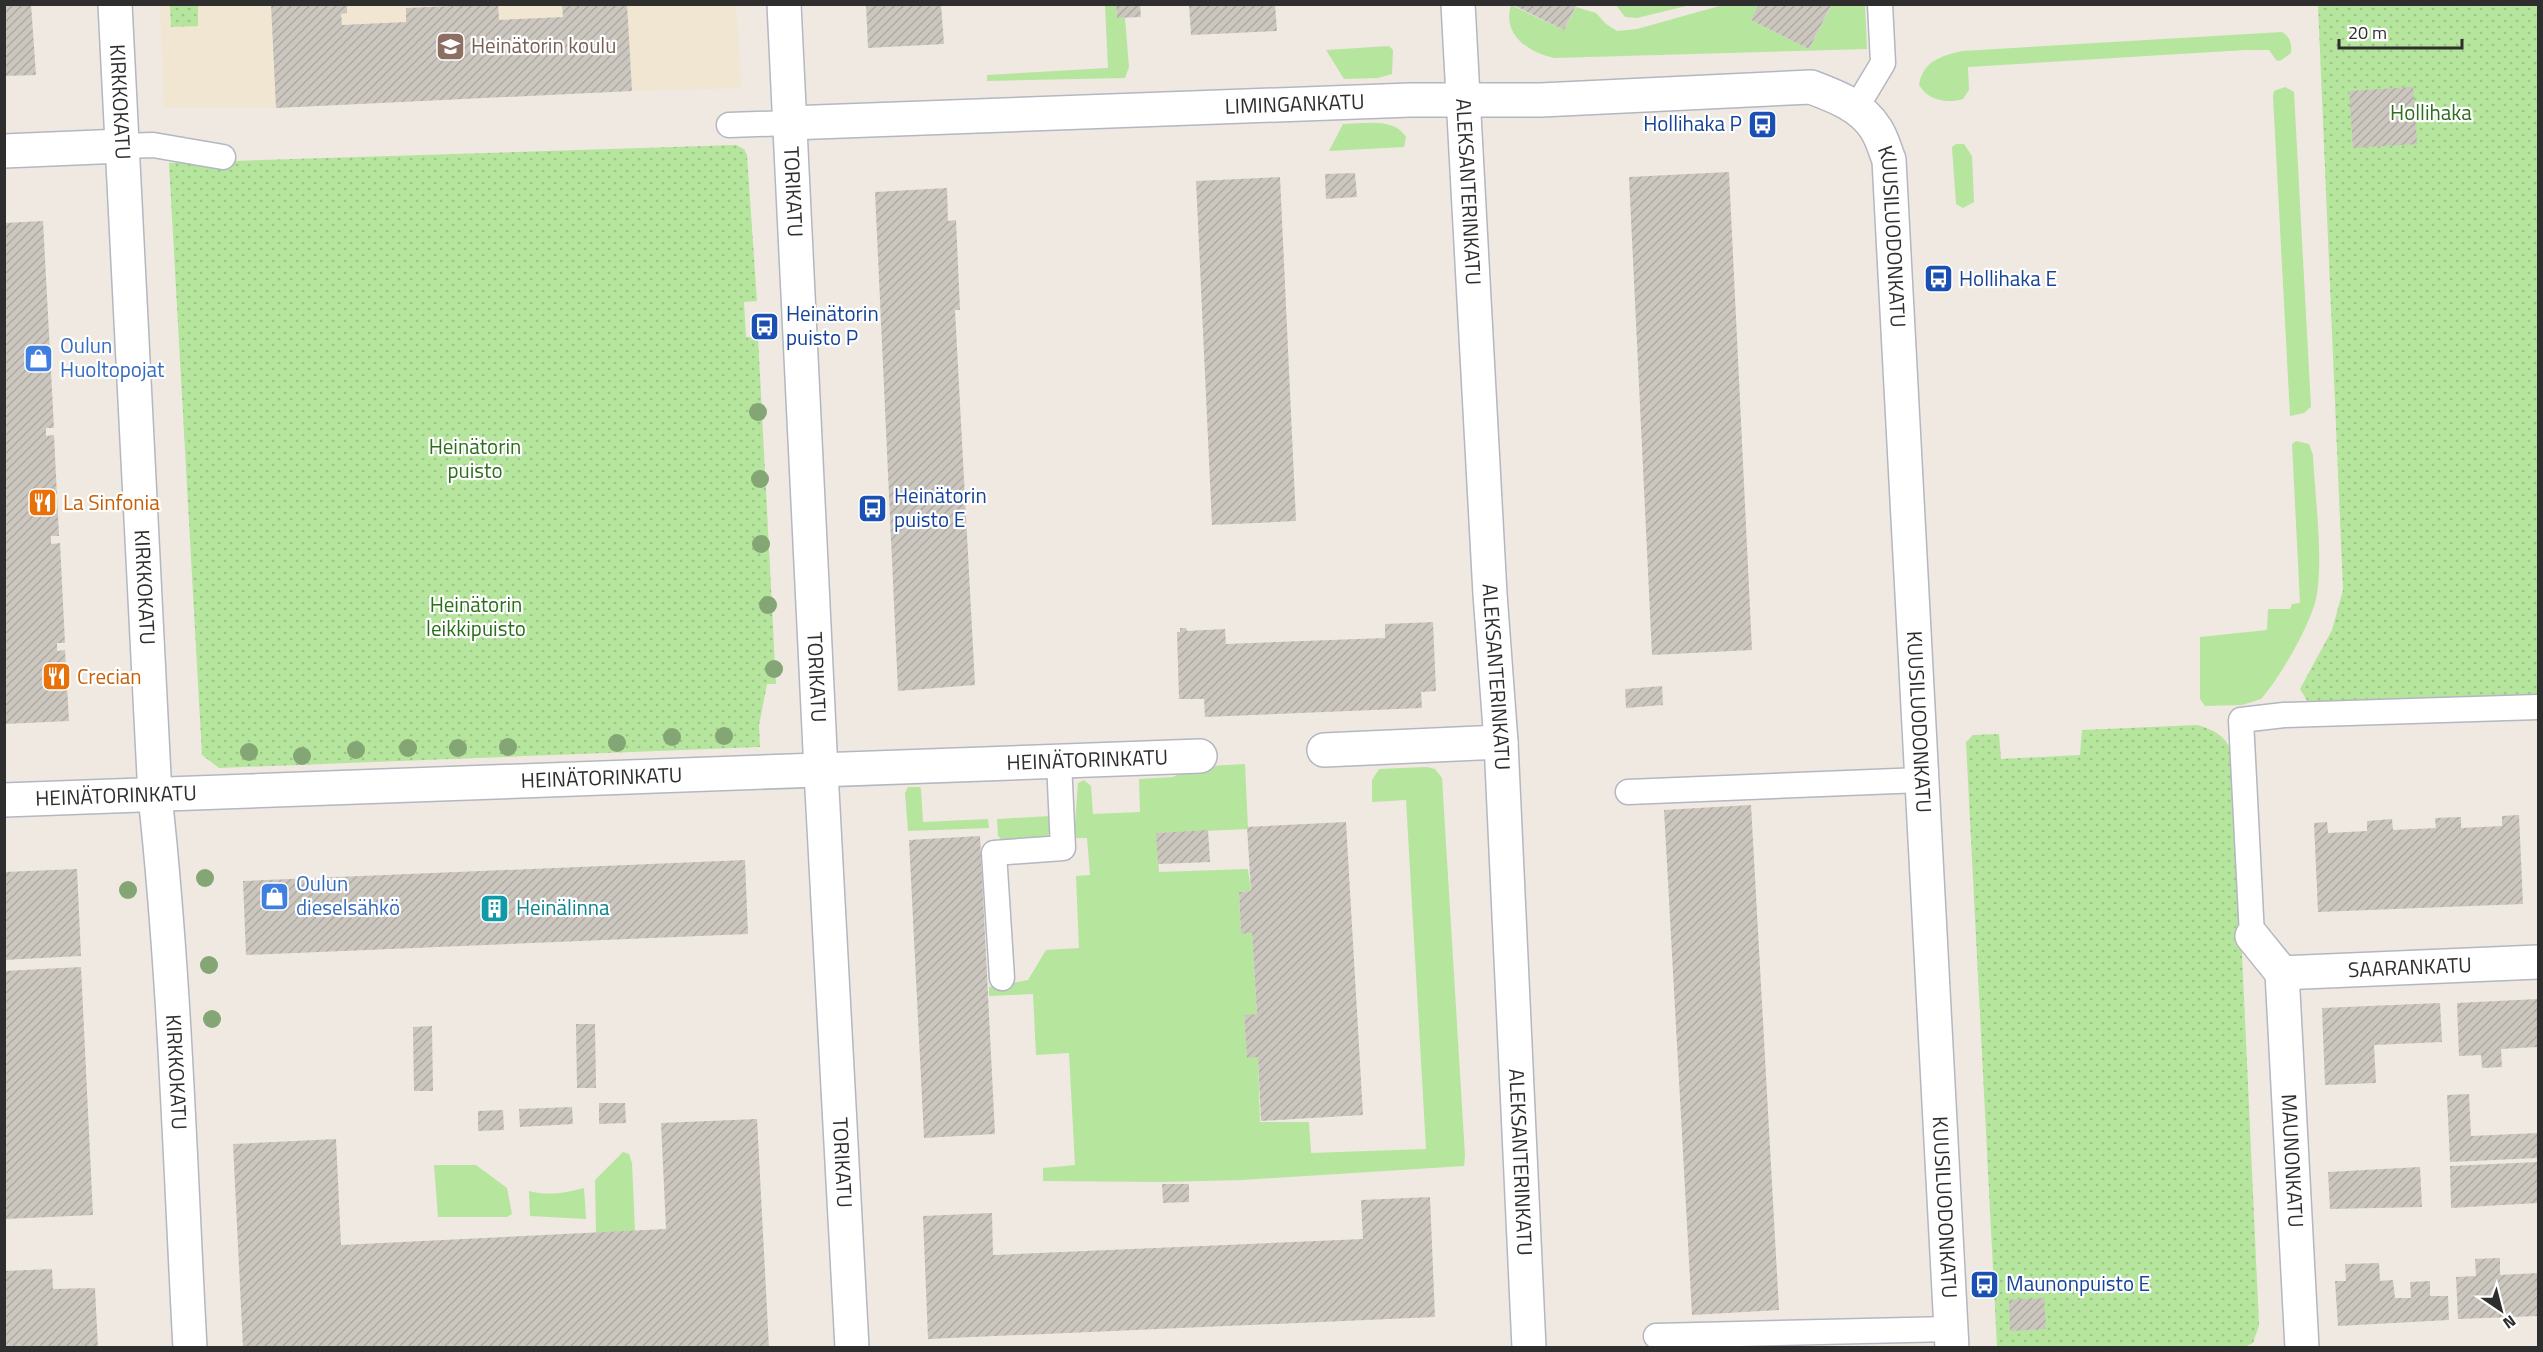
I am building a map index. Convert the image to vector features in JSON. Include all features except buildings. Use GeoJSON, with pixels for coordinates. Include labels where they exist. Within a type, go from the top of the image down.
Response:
{"type":"FeatureCollection","features":[{"type":"Feature","properties":{"kind":"street","name":"KIRKKOKATU"},"geometry":{"type":"LineString","coordinates":[[115,4],[154,796],[161,857],[171,1002],[190,1347]]}},
{"type":"Feature","properties":{"kind":"street","name":"TORIKATU"},"geometry":{"type":"LineString","coordinates":[[784,4],[821,771],[852,1347]]}},
{"type":"Feature","properties":{"kind":"street","name":"ALEKSANTERINKATU"},"geometry":{"type":"LineString","coordinates":[[1458,4],[1490,594],[1501,742],[1529,1347]]}},
{"type":"Feature","properties":{"kind":"street","name":"LIMINGANKATU"},"geometry":{"type":"LineString","coordinates":[[789,123],[1297,104],[1541,100],[1810,87],[1835,96],[1856,108]]}},
{"type":"Feature","properties":{"kind":"street","name":"KUUSILUODONKATU"},"geometry":{"type":"LineString","coordinates":[[1856,108],[1876,130],[1889,160],[1952,1338]]}},
{"type":"Feature","properties":{"kind":"street"},"geometry":{"type":"LineString","coordinates":[[4,151],[122,146]]}},
{"type":"Feature","properties":{"kind":"street"},"geometry":{"type":"LineString","coordinates":[[1324,750],[1501,742]]}},
{"type":"Feature","properties":{"kind":"street","name":"HEINÄTORINKATU"},"geometry":{"type":"LineString","coordinates":[[4,800],[1200,756]]}},
{"type":"Feature","properties":{"kind":"street"},"geometry":{"type":"LineString","coordinates":[[2252,936],[2282,973]]}},
{"type":"Feature","properties":{"kind":"street","name":"SAARANKATU"},"geometry":{"type":"LineString","coordinates":[[2282,973],[2538,962]]}},
{"type":"Feature","properties":{"kind":"street","name":"MAUNONKATU"},"geometry":{"type":"LineString","coordinates":[[2282,973],[2302,1347]]}},
{"type":"Feature","properties":{"kind":"lane"},"geometry":{"type":"LineString","coordinates":[[1856,108],[1883,63],[1880,4]]}},
{"type":"Feature","properties":{"kind":"lane","name":"LIMINGANKATU"},"geometry":{"type":"LineString","coordinates":[[729,125],[789,123]]}},
{"type":"Feature","properties":{"kind":"lane"},"geometry":{"type":"LineString","coordinates":[[122,146],[153,145],[223,157]]}},
{"type":"Feature","properties":{"kind":"lane"},"geometry":{"type":"LineString","coordinates":[[2252,936],[2241,720],[2284,715],[2538,707]]}},
{"type":"Feature","properties":{"kind":"lane"},"geometry":{"type":"LineString","coordinates":[[1002,978],[994,853],[1063,848],[1059,762]]}},
{"type":"Feature","properties":{"kind":"lane"},"geometry":{"type":"LineString","coordinates":[[1628,792],[1921,780]]}},
{"type":"Feature","properties":{"kind":"lane"},"geometry":{"type":"LineString","coordinates":[[1656,1336],[1952,1338]]}},
{"type":"Feature","properties":{"kind":"shaded area","name":"Heinätorin koulu"},"geometry":{"type":"Polygon","coordinates":[[[160,5],[736,5],[741,88],[276,108],[164,108],[160,5]]]}},
{"type":"Feature","properties":{"kind":"green space"},"geometry":{"type":"Polygon","coordinates":[[[170,5],[198,5],[198,26],[171,27],[170,5]]]}},
{"type":"Feature","properties":{"kind":"green space"},"geometry":{"type":"Polygon","coordinates":[[[1105,5],[1116,5],[1117,18],[1125,18],[1129,67],[1125,78],[987,81],[987,75],[1108,68],[1105,5]]]}},
{"type":"Feature","properties":{"kind":"green space"},"geometry":{"type":"Polygon","coordinates":[[[1511,5],[1564,30],[1576,7],[1596,13],[1606,24],[1617,31],[1637,29],[1723,5],[1759,5],[1751,20],[1809,49],[1832,5],[1865,5],[1867,49],[1554,58],[1527,47],[1519,40],[1510,25],[1511,5]]]}},
{"type":"Feature","properties":{"kind":"green space"},"geometry":{"type":"Polygon","coordinates":[[[1616,5],[1690,5],[1637,18],[1625,17],[1616,5]]]}},
{"type":"Feature","properties":{"kind":"green space","name":"Hollihaka"},"geometry":{"type":"Polygon","coordinates":[[[2318,5],[2538,5],[2538,694],[2308,702],[2300,689],[2332,630],[2343,590],[2318,5]]]}},
{"type":"Feature","properties":{"kind":"green space"},"geometry":{"type":"Polygon","coordinates":[[[2282,32],[2290,41],[2291,53],[2280,61],[2276,60],[2269,50],[2245,50],[1968,67],[1969,90],[1963,99],[1950,101],[1932,97],[1919,85],[1924,70],[1934,61],[1962,51],[2282,32]]]}},
{"type":"Feature","properties":{"kind":"green space"},"geometry":{"type":"Polygon","coordinates":[[[1389,46],[1393,50],[1392,74],[1378,78],[1344,79],[1326,50],[1389,46]]]}},
{"type":"Feature","properties":{"kind":"green space"},"geometry":{"type":"Polygon","coordinates":[[[2285,87],[2294,92],[2311,407],[2304,413],[2290,416],[2273,96],[2274,91],[2285,87]]]}},
{"type":"Feature","properties":{"kind":"green space"},"geometry":{"type":"Polygon","coordinates":[[[1378,123],[1394,127],[1406,137],[1404,147],[1329,151],[1343,124],[1378,123]]]}},
{"type":"Feature","properties":{"kind":"green space"},"geometry":{"type":"Polygon","coordinates":[[[1956,144],[1964,144],[1972,156],[1974,202],[1963,208],[1956,204],[1952,147],[1956,144]]]}},
{"type":"Feature","properties":{"kind":"green space","name":"Heinätorin puisto"},"geometry":{"type":"Polygon","coordinates":[[[736,145],[744,149],[747,155],[757,301],[744,302],[746,337],[758,337],[776,684],[767,684],[759,725],[760,747],[219,768],[202,755],[169,163],[736,145]]]}},
{"type":"Feature","properties":{"kind":"green space"},"geometry":{"type":"Polygon","coordinates":[[[2296,441],[2309,444],[2313,455],[2319,561],[2319,578],[2314,606],[2295,649],[2261,699],[2242,705],[2205,706],[2200,699],[2200,637],[2267,630],[2268,609],[2290,609],[2292,604],[2300,603],[2292,444],[2296,441]]]}},
{"type":"Feature","properties":{"kind":"green space"},"geometry":{"type":"Polygon","coordinates":[[[2198,725],[2220,736],[2228,744],[2233,757],[2259,1325],[2253,1343],[2244,1347],[1997,1347],[1966,742],[1973,735],[1999,734],[2001,759],[2080,755],[2082,730],[2198,725]]]}},
{"type":"Feature","properties":{"kind":"green space"},"geometry":{"type":"Polygon","coordinates":[[[1245,764],[1248,829],[1157,833],[1159,872],[1248,869],[1251,891],[1239,892],[1241,934],[1252,933],[1257,1014],[1244,1016],[1247,1057],[1258,1057],[1260,1122],[1309,1122],[1311,1153],[1426,1149],[1406,800],[1372,802],[1372,780],[1379,769],[1427,767],[1435,769],[1442,778],[1464,1166],[1242,1180],[1043,1181],[1043,1168],[1075,1165],[1069,1053],[1036,1055],[1033,994],[989,996],[989,987],[1028,980],[1046,950],[1079,948],[1076,876],[1090,875],[1087,838],[1074,838],[1078,783],[1084,780],[1091,786],[1093,814],[1140,812],[1139,779],[1173,777],[1191,767],[1245,764]]]}},
{"type":"Feature","properties":{"kind":"green space"},"geometry":{"type":"Polygon","coordinates":[[[908,787],[920,787],[921,789],[923,822],[988,819],[989,828],[908,831],[905,793],[908,787]]]}},
{"type":"Feature","properties":{"kind":"green space"},"geometry":{"type":"Polygon","coordinates":[[[1051,816],[1052,828],[1046,839],[1002,840],[998,836],[997,819],[1051,816]]]}},
{"type":"Feature","properties":{"kind":"green space"},"geometry":{"type":"Polygon","coordinates":[[[623,1152],[629,1154],[632,1163],[635,1231],[596,1233],[595,1180],[623,1152]]]}},
{"type":"Feature","properties":{"kind":"green space"},"geometry":{"type":"Polygon","coordinates":[[[434,1165],[476,1165],[507,1188],[512,1214],[507,1217],[438,1217],[434,1165]]]}},
{"type":"Feature","properties":{"kind":"green space"},"geometry":{"type":"Polygon","coordinates":[[[584,1188],[586,1219],[530,1216],[529,1191],[557,1193],[584,1188]]]}},
{"type":"Feature","properties":{"kind":"place","name":"Heinätorin koulu"},"geometry":{"type":"Point","coordinates":[450,46]}},
{"type":"Feature","properties":{"kind":"place","name":"Hollihaka P"},"geometry":{"type":"Point","coordinates":[1763,124]}},
{"type":"Feature","properties":{"kind":"place","name":"Hollihaka E"},"geometry":{"type":"Point","coordinates":[1938,279]}},
{"type":"Feature","properties":{"kind":"place","name":"Heinätorin puisto P"},"geometry":{"type":"Point","coordinates":[765,326]}},
{"type":"Feature","properties":{"kind":"place","name":"Oulun Huoltopojat"},"geometry":{"type":"Point","coordinates":[39,358]}},
{"type":"Feature","properties":{"kind":"place","name":"La Sinfonia"},"geometry":{"type":"Point","coordinates":[42,503]}},
{"type":"Feature","properties":{"kind":"place","name":"Heinätorin puisto E"},"geometry":{"type":"Point","coordinates":[873,508]}},
{"type":"Feature","properties":{"kind":"place","name":"Crecian"},"geometry":{"type":"Point","coordinates":[56,677]}},
{"type":"Feature","properties":{"kind":"place","name":"Oulun dieselsähkö"},"geometry":{"type":"Point","coordinates":[275,896]}},
{"type":"Feature","properties":{"kind":"place","name":"Heinälinna"},"geometry":{"type":"Point","coordinates":[495,908]}},
{"type":"Feature","properties":{"kind":"place","name":"Maunonpuisto E"},"geometry":{"type":"Point","coordinates":[1985,1284]}},
{"type":"Feature","properties":{"kind":"park label","name":"Heinätorin leikkipuisto"},"geometry":{"type":"Point","coordinates":[476,617]}}]}
